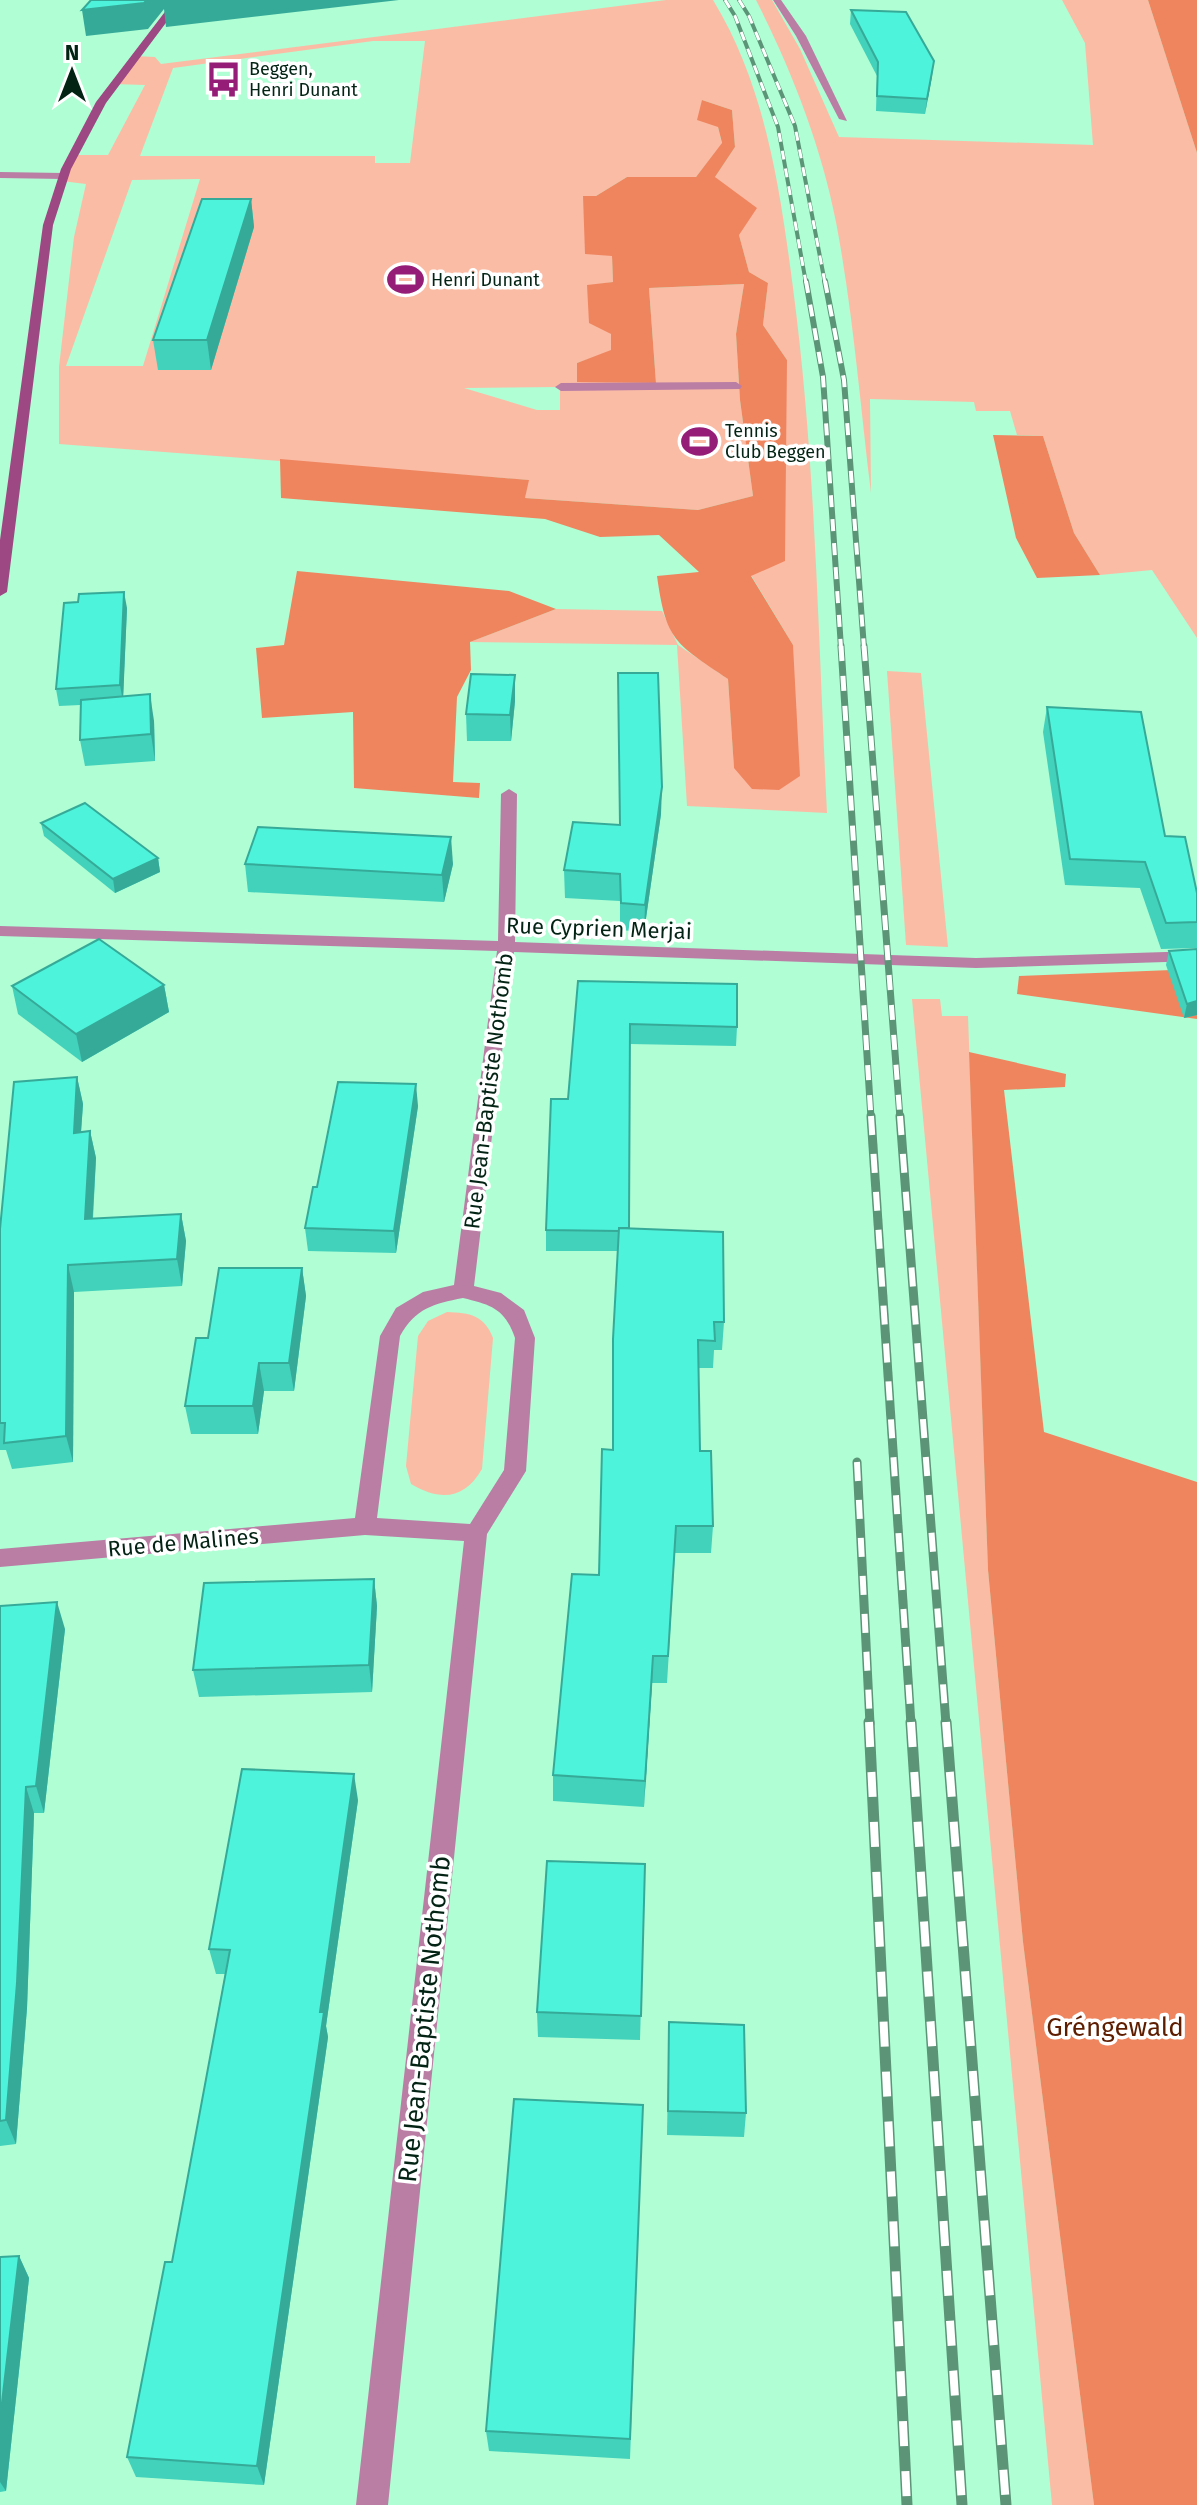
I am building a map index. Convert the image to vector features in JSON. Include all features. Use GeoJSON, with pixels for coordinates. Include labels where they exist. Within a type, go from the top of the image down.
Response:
{"type":"FeatureCollection","features":[{"type":"Feature","properties":{"kind":"main road"},"geometry":{"type":"LineString","coordinates":[[0,592],[48,225],[63,176],[101,102],[179,0]]}},
{"type":"Feature","properties":{"kind":"street"},"geometry":{"type":"LineString","coordinates":[[777,0],[801,36],[844,119]]}},
{"type":"Feature","properties":{"kind":"street"},"geometry":{"type":"LineString","coordinates":[[0,175],[63,176]]}},
{"type":"Feature","properties":{"kind":"street"},"geometry":{"type":"LineString","coordinates":[[561,387],[736,386]]}},
{"type":"Feature","properties":{"kind":"street","name":"Rue Jean-Baptiste Nothomb"},"geometry":{"type":"LineString","coordinates":[[372,2505],[476,1533],[515,1471],[525,1338],[517,1315],[494,1298],[463,1291],[506,947],[509,794]]}},
{"type":"Feature","properties":{"kind":"street","name":"Rue Cyprien Merjai"},"geometry":{"type":"LineString","coordinates":[[0,931],[976,963],[1197,956]]}},
{"type":"Feature","properties":{"kind":"street"},"geometry":{"type":"LineString","coordinates":[[463,1291],[430,1297],[403,1313],[390,1336],[365,1526],[476,1533]]}},
{"type":"Feature","properties":{"kind":"street","name":"Rue de Malines"},"geometry":{"type":"LineString","coordinates":[[0,1558],[365,1526]]}},
{"type":"Feature","properties":{"kind":"shaded area"},"geometry":{"type":"Polygon","coordinates":[[[666,0],[713,0],[731,33],[758,103],[776,176],[788,251],[807,419],[827,813],[687,806],[677,645],[470,642],[556,609],[662,611],[678,645],[728,679],[734,768],[793,645],[751,575],[787,360],[763,325],[768,283],[749,272],[739,235],[715,177],[735,147],[732,110],[702,100],[718,127],[722,144],[696,177],[627,177],[596,196],[612,256],[613,282],[587,286],[611,334],[611,351],[577,363],[577,382],[656,382],[649,288],[744,284],[736,334],[740,400],[753,496],[698,510],[525,498],[528,480],[59,444],[59,367],[74,237],[86,184],[62,181],[72,155],[108,155],[145,85],[113,84],[134,56],[155,57],[161,64],[666,0]],[[373,41],[173,68],[140,156],[375,156],[375,163],[410,163],[425,41],[373,41]],[[200,179],[132,180],[66,366],[143,366],[200,179]],[[560,387],[464,388],[537,410],[560,410],[560,387]]]}},
{"type":"Feature","properties":{"kind":"shaded area"},"geometry":{"type":"Polygon","coordinates":[[[756,0],[772,0],[800,49],[839,137],[1093,145],[1085,43],[1062,0],[1148,0],[1197,153],[1197,638],[1152,570],[1100,575],[1074,533],[1043,436],[1017,435],[1010,411],[976,411],[974,402],[870,399],[871,493],[847,289],[830,193],[804,108],[756,0]]]}},
{"type":"Feature","properties":{"kind":"shaded area"},"geometry":{"type":"Polygon","coordinates":[[[887,671],[921,673],[948,947],[906,945],[887,671]]]}},
{"type":"Feature","properties":{"kind":"shaded area"},"geometry":{"type":"Polygon","coordinates":[[[912,999],[940,999],[942,1016],[968,1016],[988,1570],[1023,1942],[1094,2505],[1052,2505],[912,999]]]}},
{"type":"Feature","properties":{"kind":"shaded area"},"geometry":{"type":"Polygon","coordinates":[[[447,1312],[463,1313],[481,1320],[493,1338],[482,1469],[467,1487],[459,1492],[441,1495],[411,1484],[406,1466],[418,1336],[428,1321],[447,1312]]]}},
{"type":"Feature","properties":{"kind":"green space"},"geometry":{"type":"Polygon","coordinates":[[[1148,0],[1197,0],[1197,153],[1148,0]]]}},
{"type":"Feature","properties":{"kind":"green space"},"geometry":{"type":"Polygon","coordinates":[[[702,100],[732,110],[735,147],[715,177],[757,208],[739,235],[749,272],[768,283],[763,325],[787,360],[785,561],[751,576],[793,645],[800,776],[779,790],[752,789],[734,768],[728,679],[696,657],[676,638],[669,628],[660,598],[657,576],[699,572],[659,535],[600,537],[545,519],[281,498],[280,459],[529,480],[525,498],[698,510],[753,496],[740,400],[736,334],[744,284],[649,288],[656,383],[577,382],[577,363],[611,350],[611,334],[589,323],[587,285],[613,282],[612,256],[585,254],[583,196],[596,196],[627,177],[696,177],[722,143],[718,127],[697,120],[702,100]]]}},
{"type":"Feature","properties":{"kind":"green space"},"geometry":{"type":"Polygon","coordinates":[[[993,435],[1043,436],[1074,533],[1100,575],[1037,578],[1016,538],[993,435]]]}},
{"type":"Feature","properties":{"kind":"green space"},"geometry":{"type":"Polygon","coordinates":[[[297,571],[509,591],[556,609],[470,642],[471,670],[457,697],[453,782],[480,783],[479,798],[354,788],[353,712],[262,718],[256,648],[284,645],[297,571]]]}},
{"type":"Feature","properties":{"kind":"green space"},"geometry":{"type":"Polygon","coordinates":[[[1197,969],[1197,1019],[1017,994],[1019,976],[1197,969]]]}},
{"type":"Feature","properties":{"kind":"green space","name":"Gréngewald"},"geometry":{"type":"Polygon","coordinates":[[[969,1052],[1066,1074],[1065,1087],[1004,1090],[1044,1432],[1197,1482],[1197,2505],[1094,2505],[1023,1942],[988,1570],[969,1052]]]}},
{"type":"Feature","properties":{"kind":"building"},"geometry":{"type":"Polygon","coordinates":[[[91,0],[147,0],[144,3],[82,10],[91,0]]]}},
{"type":"Feature","properties":{"kind":"building"},"geometry":{"type":"Polygon","coordinates":[[[851,10],[906,12],[934,61],[927,99],[877,96],[878,62],[851,10]]]}},
{"type":"Feature","properties":{"kind":"building"},"geometry":{"type":"Polygon","coordinates":[[[202,199],[251,199],[207,340],[153,340],[202,199]]]}},
{"type":"Feature","properties":{"kind":"building"},"geometry":{"type":"Polygon","coordinates":[[[124,592],[120,685],[56,689],[64,603],[78,602],[79,594],[124,592]]]}},
{"type":"Feature","properties":{"kind":"building"},"geometry":{"type":"Polygon","coordinates":[[[618,673],[658,673],[662,787],[645,905],[621,903],[620,874],[564,870],[573,822],[620,825],[618,673]]]}},
{"type":"Feature","properties":{"kind":"building"},"geometry":{"type":"Polygon","coordinates":[[[471,674],[515,675],[510,715],[466,714],[471,674]]]}},
{"type":"Feature","properties":{"kind":"building"},"geometry":{"type":"Polygon","coordinates":[[[150,694],[151,734],[80,740],[81,700],[150,694]]]}},
{"type":"Feature","properties":{"kind":"building"},"geometry":{"type":"Polygon","coordinates":[[[1047,707],[1141,712],[1165,836],[1185,837],[1197,893],[1197,922],[1166,923],[1145,862],[1070,859],[1047,707]]]}},
{"type":"Feature","properties":{"kind":"building"},"geometry":{"type":"Polygon","coordinates":[[[85,803],[158,858],[113,879],[41,823],[85,803]]]}},
{"type":"Feature","properties":{"kind":"building"},"geometry":{"type":"Polygon","coordinates":[[[258,827],[451,837],[442,875],[245,864],[258,827]]]}},
{"type":"Feature","properties":{"kind":"building"},"geometry":{"type":"Polygon","coordinates":[[[99,939],[164,985],[76,1034],[12,986],[99,939]]]}},
{"type":"Feature","properties":{"kind":"building"},"geometry":{"type":"Polygon","coordinates":[[[1197,949],[1197,1001],[1187,1004],[1169,951],[1197,949]]]}},
{"type":"Feature","properties":{"kind":"building"},"geometry":{"type":"Polygon","coordinates":[[[578,981],[737,984],[737,1027],[630,1024],[629,1228],[619,1228],[619,1231],[546,1230],[551,1099],[568,1099],[578,981]]]}},
{"type":"Feature","properties":{"kind":"building"},"geometry":{"type":"Polygon","coordinates":[[[77,1077],[74,1133],[90,1131],[85,1219],[181,1214],[177,1259],[68,1265],[66,1436],[4,1443],[5,1423],[0,1423],[0,1229],[14,1082],[77,1077]]]}},
{"type":"Feature","properties":{"kind":"building"},"geometry":{"type":"Polygon","coordinates":[[[338,1082],[416,1084],[394,1231],[305,1228],[313,1187],[317,1187],[338,1082]]]}},
{"type":"Feature","properties":{"kind":"building"},"geometry":{"type":"Polygon","coordinates":[[[619,1228],[723,1232],[724,1322],[714,1322],[715,1341],[698,1340],[700,1451],[711,1451],[713,1526],[676,1526],[668,1656],[653,1656],[645,1781],[553,1775],[572,1574],[599,1575],[602,1449],[613,1450],[613,1339],[619,1228]]]}},
{"type":"Feature","properties":{"kind":"building"},"geometry":{"type":"Polygon","coordinates":[[[219,1268],[302,1268],[289,1363],[259,1363],[253,1406],[185,1406],[196,1338],[208,1338],[219,1268]]]}},
{"type":"Feature","properties":{"kind":"building"},"geometry":{"type":"Polygon","coordinates":[[[374,1579],[369,1665],[193,1670],[204,1583],[374,1579]]]}},
{"type":"Feature","properties":{"kind":"building"},"geometry":{"type":"Polygon","coordinates":[[[57,1602],[36,1786],[26,1787],[17,1983],[6,2120],[0,2121],[0,1606],[57,1602]]]}},
{"type":"Feature","properties":{"kind":"building"},"geometry":{"type":"Polygon","coordinates":[[[242,1769],[354,1774],[320,2012],[324,2012],[257,2466],[127,2457],[165,2262],[172,2262],[230,1950],[209,1949],[242,1769]]]}},
{"type":"Feature","properties":{"kind":"building"},"geometry":{"type":"Polygon","coordinates":[[[547,1861],[645,1864],[641,2016],[537,2012],[547,1861]]]}},
{"type":"Feature","properties":{"kind":"building"},"geometry":{"type":"Polygon","coordinates":[[[669,2022],[744,2025],[746,2113],[668,2111],[669,2022]]]}},
{"type":"Feature","properties":{"kind":"building"},"geometry":{"type":"Polygon","coordinates":[[[514,2099],[643,2105],[630,2439],[486,2431],[514,2099]]]}},
{"type":"Feature","properties":{"kind":"building"},"geometry":{"type":"Polygon","coordinates":[[[19,2256],[0,2420],[0,2257],[19,2256]]]}},
{"type":"Feature","properties":{"kind":"railway"},"geometry":{"type":"LineString","coordinates":[[725,0],[735,16],[778,127],[806,283]]}},
{"type":"Feature","properties":{"kind":"railway"},"geometry":{"type":"LineString","coordinates":[[739,0],[749,16],[795,126],[825,283]]}},
{"type":"Feature","properties":{"kind":"railway"},"geometry":{"type":"LineString","coordinates":[[806,281],[823,377],[841,648]]}},
{"type":"Feature","properties":{"kind":"railway"},"geometry":{"type":"LineString","coordinates":[[825,281],[844,380],[864,648]]}},
{"type":"Feature","properties":{"kind":"railway"},"geometry":{"type":"LineString","coordinates":[[841,646],[871,1118]]}},
{"type":"Feature","properties":{"kind":"railway"},"geometry":{"type":"LineString","coordinates":[[864,646],[900,1118]]}},
{"type":"Feature","properties":{"kind":"railway"},"geometry":{"type":"LineString","coordinates":[[871,1116],[911,1724]]}},
{"type":"Feature","properties":{"kind":"railway"},"geometry":{"type":"LineString","coordinates":[[900,1116],[946,1724]]}},
{"type":"Feature","properties":{"kind":"railway"},"geometry":{"type":"LineString","coordinates":[[857,1462],[870,1724]]}},
{"type":"Feature","properties":{"kind":"railway"},"geometry":{"type":"LineString","coordinates":[[869,1722],[907,2505]]}},
{"type":"Feature","properties":{"kind":"railway"},"geometry":{"type":"LineString","coordinates":[[911,1722],[962,2505]]}},
{"type":"Feature","properties":{"kind":"railway"},"geometry":{"type":"LineString","coordinates":[[946,1722],[1006,2505]]}},
{"type":"Feature","properties":{"kind":"place","name":"Beggen, Henri Dunant"},"geometry":{"type":"Point","coordinates":[223,79]}},
{"type":"Feature","properties":{"kind":"place","name":"Henri Dunant"},"geometry":{"type":"Point","coordinates":[405,280]}},
{"type":"Feature","properties":{"kind":"place","name":"Tennis Club Beggen"},"geometry":{"type":"Point","coordinates":[699,441]}}]}
